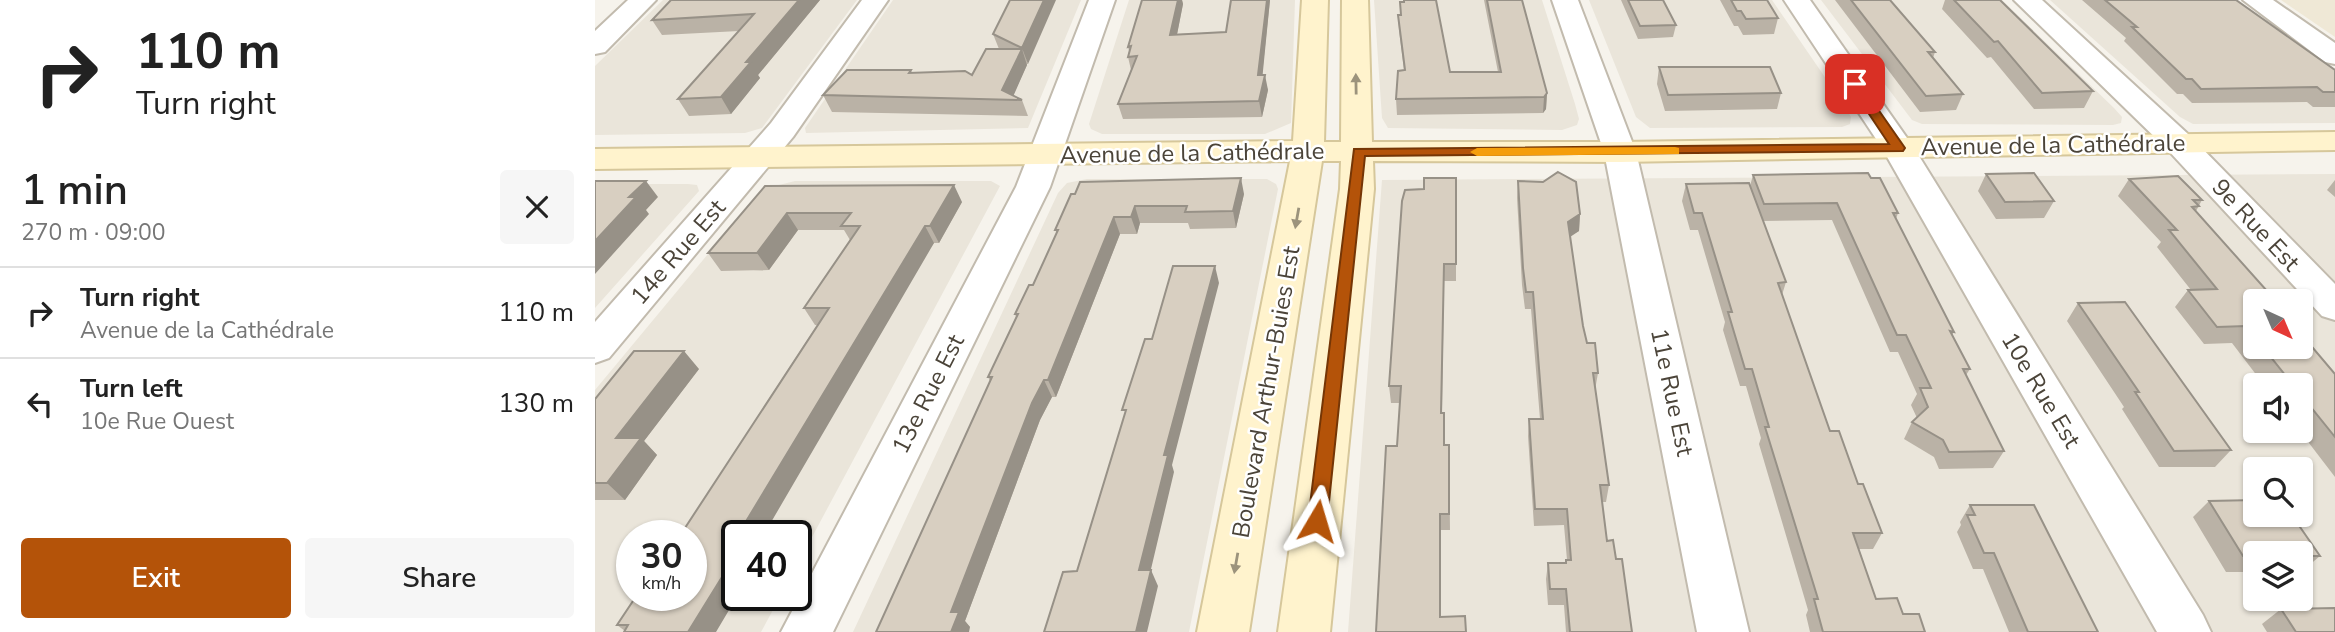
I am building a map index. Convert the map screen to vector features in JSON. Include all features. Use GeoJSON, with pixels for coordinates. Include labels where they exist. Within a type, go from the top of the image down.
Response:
{"type":"FeatureCollection","features":[{"type":"Feature","properties":{"kind":"street"},"geometry":{"type":"LineString","coordinates":[[595,46],[643,0]]}},
{"type":"Feature","properties":{"kind":"street","name":"14e Rue Est"},"geometry":{"type":"LineString","coordinates":[[595,348],[761,155],[875,0]]}},
{"type":"Feature","properties":{"kind":"street","name":"13e Rue Est"},"geometry":{"type":"LineString","coordinates":[[807,632],[1047,154],[1102,0]]}},
{"type":"Feature","properties":{"kind":"street","name":"Boulevard Arthur-Buies Est"},"geometry":{"type":"LineString","coordinates":[[1223,632],[1307,151],[1311,120],[1315,0]]}},
{"type":"Feature","properties":{"kind":"street"},"geometry":{"type":"LineString","coordinates":[[1304,632],[1357,189],[1359,152],[1355,0]]}},
{"type":"Feature","properties":{"kind":"street","name":"11e Rue Est"},"geometry":{"type":"LineString","coordinates":[[1565,0],[1620,152],[1723,632]]}},
{"type":"Feature","properties":{"kind":"street","name":"10e Rue Est"},"geometry":{"type":"LineString","coordinates":[[1797,0],[1898,148],[2185,632]]}},
{"type":"Feature","properties":{"kind":"street","name":"9e Rue Est"},"geometry":{"type":"LineString","coordinates":[[2027,0],[2178,142],[2335,307]]}},
{"type":"Feature","properties":{"kind":"street"},"geometry":{"type":"LineString","coordinates":[[2256,0],[2335,56]]}},
{"type":"Feature","properties":{"kind":"street","name":"Avenue de la Cathédrale"},"geometry":{"type":"LineString","coordinates":[[595,159],[761,155],[1307,151],[1620,152],[2335,141]]}},
{"type":"Feature","properties":{"kind":"shaded area"},"geometry":{"type":"Polygon","coordinates":[[[663,0],[857,0],[762,128],[745,133],[595,135],[595,66],[663,0]]]}},
{"type":"Feature","properties":{"kind":"shaded area"},"geometry":{"type":"Polygon","coordinates":[[[893,0],[1081,0],[1028,128],[806,133],[805,128],[893,0]]]}},
{"type":"Feature","properties":{"kind":"shaded area"},"geometry":{"type":"Polygon","coordinates":[[[1129,0],[1295,0],[1291,123],[1265,134],[1102,134],[1091,129],[1089,124],[1129,0]]]}},
{"type":"Feature","properties":{"kind":"shaded area"},"geometry":{"type":"Polygon","coordinates":[[[1374,0],[1542,0],[1575,104],[1579,119],[1577,125],[1562,130],[1388,128],[1382,118],[1374,0]]]}},
{"type":"Feature","properties":{"kind":"shaded area"},"geometry":{"type":"Polygon","coordinates":[[[1589,0],[1772,0],[1844,105],[1851,117],[1850,124],[1842,127],[1650,128],[1636,117],[1589,0]]]}},
{"type":"Feature","properties":{"kind":"shaded area"},"geometry":{"type":"Polygon","coordinates":[[[1821,0],[2002,0],[2114,108],[2122,117],[2121,123],[1922,124],[1912,120],[1821,0]]]}},
{"type":"Feature","properties":{"kind":"shaded area"},"geometry":{"type":"Polygon","coordinates":[[[2050,0],[2232,0],[2335,74],[2335,123],[2193,124],[2180,117],[2050,0]]]}},
{"type":"Feature","properties":{"kind":"shaded area"},"geometry":{"type":"Polygon","coordinates":[[[2281,0],[2335,0],[2335,37],[2281,0]]]}},
{"type":"Feature","properties":{"kind":"shaded area"},"geometry":{"type":"Polygon","coordinates":[[[2335,174],[2335,632],[1348,632],[1382,180],[2335,174]]]}},
{"type":"Feature","properties":{"kind":"shaded area"},"geometry":{"type":"Polygon","coordinates":[[[1087,179],[1267,179],[1276,184],[1278,189],[1189,632],[853,632],[1058,193],[1067,183],[1087,179]]]}},
{"type":"Feature","properties":{"kind":"shaded area"},"geometry":{"type":"Polygon","coordinates":[[[795,181],[991,181],[1000,186],[812,537],[812,520],[721,520],[721,611],[772,611],[761,632],[595,632],[595,390],[752,201],[771,187],[795,181]]]}},
{"type":"Feature","properties":{"kind":"shaded area"},"geometry":{"type":"Polygon","coordinates":[[[595,184],[688,184],[697,185],[699,191],[595,308],[595,184]]]}},
{"type":"Feature","properties":{"kind":"building"},"geometry":{"type":"Polygon","coordinates":[[[671,0],[799,0],[746,62],[751,62],[721,97],[678,99],[754,14],[652,20],[671,0]]]}},
{"type":"Feature","properties":{"kind":"building"},"geometry":{"type":"Polygon","coordinates":[[[1010,0],[1044,0],[1022,48],[993,34],[1010,0]]]}},
{"type":"Feature","properties":{"kind":"building"},"geometry":{"type":"Polygon","coordinates":[[[1142,0],[1178,0],[1170,35],[1226,32],[1231,0],[1267,0],[1258,75],[1265,75],[1259,101],[1118,104],[1137,56],[1128,57],[1131,46],[1128,47],[1142,0]]]}},
{"type":"Feature","properties":{"kind":"building"},"geometry":{"type":"Polygon","coordinates":[[[1436,0],[1450,72],[1501,72],[1487,0],[1522,0],[1547,93],[1544,97],[1396,99],[1398,71],[1405,70],[1398,15],[1401,15],[1400,2],[1436,0]]]}},
{"type":"Feature","properties":{"kind":"building"},"geometry":{"type":"Polygon","coordinates":[[[1628,0],[1663,0],[1676,25],[1640,26],[1628,0]]]}},
{"type":"Feature","properties":{"kind":"building"},"geometry":{"type":"Polygon","coordinates":[[[1731,0],[1767,0],[1778,18],[1746,19],[1741,11],[1737,11],[1731,0]]]}},
{"type":"Feature","properties":{"kind":"building"},"geometry":{"type":"Polygon","coordinates":[[[1851,0],[1890,0],[1935,52],[1928,52],[1963,94],[1926,96],[1851,0]]]}},
{"type":"Feature","properties":{"kind":"building"},"geometry":{"type":"Polygon","coordinates":[[[1954,0],[2000,0],[2093,91],[2042,93],[1998,41],[1994,42],[1954,0]]]}},
{"type":"Feature","properties":{"kind":"building"},"geometry":{"type":"Polygon","coordinates":[[[2105,0],[2236,0],[2335,70],[2335,92],[2323,92],[2317,87],[2201,89],[2192,79],[2186,79],[2132,27],[2137,27],[2105,0]]]}},
{"type":"Feature","properties":{"kind":"building"},"geometry":{"type":"Polygon","coordinates":[[[986,49],[1022,49],[1002,90],[1022,100],[823,95],[847,70],[911,70],[909,73],[965,71],[972,75],[986,49]]]}},
{"type":"Feature","properties":{"kind":"building"},"geometry":{"type":"Polygon","coordinates":[[[1659,67],[1770,67],[1781,93],[1668,95],[1659,67]]]}},
{"type":"Feature","properties":{"kind":"building"},"geometry":{"type":"Polygon","coordinates":[[[1558,172],[1576,182],[1580,214],[1568,222],[1583,326],[1587,343],[1595,343],[1598,373],[1593,373],[1609,485],[1600,485],[1607,541],[1613,540],[1616,559],[1622,559],[1632,632],[1570,632],[1566,589],[1550,589],[1548,563],[1566,563],[1566,560],[1571,560],[1567,509],[1535,509],[1529,419],[1543,419],[1533,292],[1526,292],[1523,268],[1518,181],[1543,182],[1558,172]]]}},
{"type":"Feature","properties":{"kind":"building"},"geometry":{"type":"Polygon","coordinates":[[[1868,173],[1871,178],[1880,178],[1898,213],[1893,213],[1954,332],[1950,331],[1970,369],[1963,369],[2004,451],[1949,452],[1943,440],[1912,422],[1928,407],[1920,388],[1931,388],[1906,335],[1897,335],[1837,203],[1764,204],[1753,175],[1868,173]]]}},
{"type":"Feature","properties":{"kind":"building"},"geometry":{"type":"Polygon","coordinates":[[[2034,173],[2054,201],[2005,202],[1986,174],[2034,173]]]}},
{"type":"Feature","properties":{"kind":"building"},"geometry":{"type":"Polygon","coordinates":[[[2178,176],[2202,200],[2193,200],[2199,206],[2192,207],[2265,289],[2243,289],[2243,326],[2217,327],[2188,290],[2217,289],[2169,230],[2177,230],[2129,179],[2178,176]]]}},
{"type":"Feature","properties":{"kind":"building"},"geometry":{"type":"Polygon","coordinates":[[[1241,178],[1233,211],[1185,212],[1187,206],[1135,206],[1131,217],[1114,217],[1048,380],[1044,380],[1032,403],[951,612],[959,612],[951,632],[876,632],[992,377],[988,377],[1018,314],[1015,314],[1029,285],[1033,285],[1071,194],[1075,194],[1080,182],[1241,178]]]}},
{"type":"Feature","properties":{"kind":"building"},"geometry":{"type":"Polygon","coordinates":[[[1424,178],[1456,178],[1456,264],[1444,264],[1441,413],[1444,413],[1444,445],[1449,445],[1449,514],[1440,514],[1440,617],[1465,616],[1466,632],[1376,632],[1386,446],[1397,446],[1401,386],[1389,386],[1402,201],[1405,190],[1424,189],[1424,178]]]}},
{"type":"Feature","properties":{"kind":"building"},"geometry":{"type":"Polygon","coordinates":[[[595,181],[646,181],[629,197],[636,197],[595,241],[595,181]]]}},
{"type":"Feature","properties":{"kind":"building"},"geometry":{"type":"Polygon","coordinates":[[[1749,183],[1786,282],[1778,283],[1830,431],[1839,431],[1858,484],[1863,484],[1882,533],[1853,533],[1876,599],[1897,598],[1903,614],[1919,614],[1925,632],[1823,632],[1814,599],[1818,599],[1765,427],[1769,427],[1752,369],[1745,369],[1728,312],[1732,312],[1702,213],[1694,213],[1686,184],[1749,183]]]}},
{"type":"Feature","properties":{"kind":"building"},"geometry":{"type":"Polygon","coordinates":[[[954,185],[930,226],[925,226],[747,520],[721,520],[721,579],[707,601],[707,520],[690,520],[829,308],[804,308],[860,226],[841,226],[851,213],[787,213],[757,253],[708,253],[765,186],[954,185]]]}},
{"type":"Feature","properties":{"kind":"building"},"geometry":{"type":"Polygon","coordinates":[[[1173,266],[1215,266],[1164,455],[1168,455],[1139,570],[1151,570],[1136,632],[1044,632],[1063,572],[1077,571],[1126,410],[1122,410],[1145,339],[1152,339],[1173,266]]]}},
{"type":"Feature","properties":{"kind":"building"},"geometry":{"type":"Polygon","coordinates":[[[2125,302],[2231,450],[2174,451],[2135,392],[2139,392],[2078,303],[2125,302]]]}},
{"type":"Feature","properties":{"kind":"building"},"geometry":{"type":"Polygon","coordinates":[[[2313,348],[2335,374],[2335,437],[2313,410],[2313,373],[2283,373],[2272,359],[2313,359],[2313,348]]]}},
{"type":"Feature","properties":{"kind":"building"},"geometry":{"type":"Polygon","coordinates":[[[634,351],[684,351],[616,438],[641,438],[607,483],[595,483],[595,399],[634,351]]]}},
{"type":"Feature","properties":{"kind":"building"},"geometry":{"type":"Polygon","coordinates":[[[2243,500],[2243,527],[2300,527],[2310,541],[2243,541],[2243,556],[2209,501],[2243,500]]]}},
{"type":"Feature","properties":{"kind":"building"},"geometry":{"type":"Polygon","coordinates":[[[1970,505],[2034,505],[2098,632],[2028,632],[1994,553],[1984,553],[1967,515],[1975,515],[1970,505]]]}},
{"type":"Feature","properties":{"kind":"building"},"geometry":{"type":"Polygon","coordinates":[[[2313,546],[2320,556],[2313,556],[2313,546]]]}},
{"type":"Feature","properties":{"kind":"building"},"geometry":{"type":"Polygon","coordinates":[[[2313,608],[2335,608],[2335,632],[2296,632],[2282,611],[2313,611],[2313,608]]]}},
{"type":"Feature","properties":{"kind":"building"},"geometry":{"type":"Polygon","coordinates":[[[626,611],[701,611],[688,632],[624,632],[628,625],[617,625],[626,611]]]}},
{"type":"Feature","properties":{"kind":"slow traffic"},"geometry":{"type":"LineString","coordinates":[[1477,152],[1675,151]]}},
{"type":"Feature","properties":{"kind":"route"},"geometry":{"type":"LineString","coordinates":[[1317,521],[1357,189],[1359,152],[1898,148],[1855,84]]}}]}
